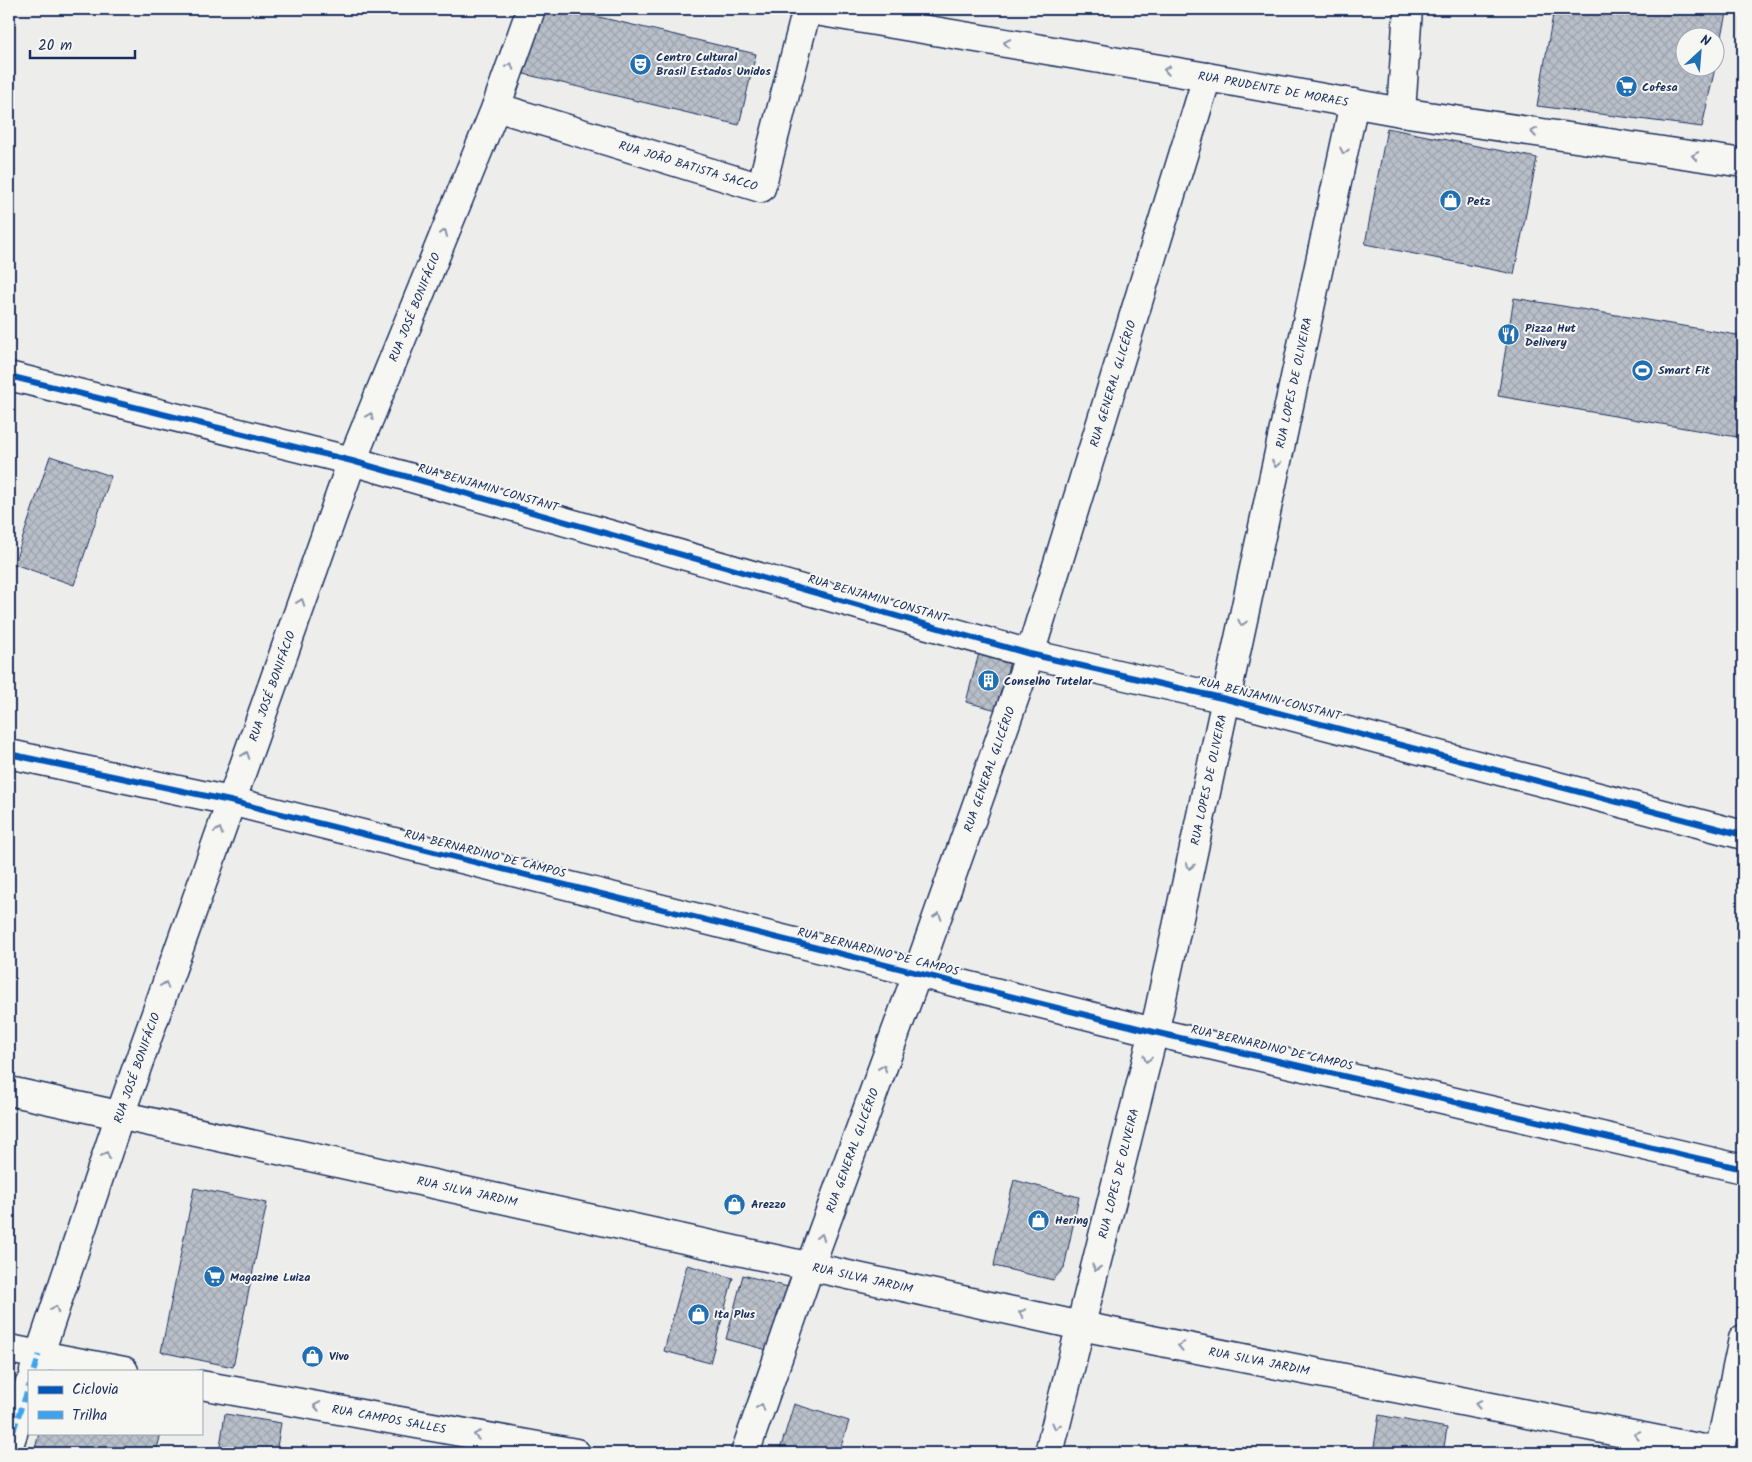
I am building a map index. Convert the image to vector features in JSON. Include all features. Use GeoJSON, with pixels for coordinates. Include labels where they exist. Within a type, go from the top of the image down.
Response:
{"type":"FeatureCollection","features":[{"type":"Feature","properties":{"kind":"street","name":"RUA JOSÉ BONIFÁCIO"},"geometry":{"type":"LineString","coordinates":[[36,1363],[120,1115],[230,801],[352,461],[496,107],[531,9]]}},
{"type":"Feature","properties":{"kind":"street","name":"RUA JOÃO BATISTA SACCO"},"geometry":{"type":"LineString","coordinates":[[496,107],[761,188],[805,9]]}},
{"type":"Feature","properties":{"kind":"street","name":"RUA PRUDENTE DE MORAES"},"geometry":{"type":"LineString","coordinates":[[805,9],[1401,112],[1743,163]]}},
{"type":"Feature","properties":{"kind":"street"},"geometry":{"type":"LineString","coordinates":[[1401,112],[1408,9]]}},
{"type":"Feature","properties":{"kind":"street","name":"RUA GENERAL GLICÉRIO"},"geometry":{"type":"LineString","coordinates":[[745,1453],[810,1266],[917,974],[1030,654],[1207,77]]}},
{"type":"Feature","properties":{"kind":"street","name":"RUA LOPES DE OLIVEIRA"},"geometry":{"type":"LineString","coordinates":[[1049,1453],[1154,1032],[1354,103]]}},
{"type":"Feature","properties":{"kind":"street","name":"RUA BENJAMIN CONSTANT"},"geometry":{"type":"LineString","coordinates":[[9,376],[352,461],[1030,654],[1226,699],[1743,834]]}},
{"type":"Feature","properties":{"kind":"street","name":"RUA BERNARDINO DE CAMPOS"},"geometry":{"type":"LineString","coordinates":[[9,754],[230,801],[1154,1032],[1743,1169]]}},
{"type":"Feature","properties":{"kind":"street","name":"RUA SILVA JARDIM"},"geometry":{"type":"LineString","coordinates":[[9,1091],[1081,1326],[1719,1452]]}},
{"type":"Feature","properties":{"kind":"street"},"geometry":{"type":"LineString","coordinates":[[1719,1452],[1743,1338]]}},
{"type":"Feature","properties":{"kind":"street"},"geometry":{"type":"LineString","coordinates":[[9,1349],[36,1363],[113,1370]]}},
{"type":"Feature","properties":{"kind":"street","name":"RUA CAMPOS SALLES"},"geometry":{"type":"LineString","coordinates":[[202,1385],[576,1453]]}},
{"type":"Feature","properties":{"kind":"street"},"geometry":{"type":"LineString","coordinates":[[9,1445],[28,1388]]}},
{"type":"Feature","properties":{"kind":"building","name":"Centro Cultural Brasil Estados Unidos"},"geometry":{"type":"Polygon","coordinates":[[[540,9],[565,9],[756,54],[739,125],[524,74],[540,9]]]}},
{"type":"Feature","properties":{"kind":"building","name":"Cofesa"},"geometry":{"type":"Polygon","coordinates":[[[1554,9],[1728,9],[1724,28],[1674,28],[1674,78],[1713,78],[1702,127],[1537,106],[1554,9]]]}},
{"type":"Feature","properties":{"kind":"building","name":"Petz"},"geometry":{"type":"Polygon","coordinates":[[[1387,128],[1537,158],[1514,274],[1365,244],[1387,128]]]}},
{"type":"Feature","properties":{"kind":"building"},"geometry":{"type":"Polygon","coordinates":[[[1514,298],[1743,336],[1743,438],[1498,396],[1514,298]]]}},
{"type":"Feature","properties":{"kind":"building"},"geometry":{"type":"Polygon","coordinates":[[[50,456],[111,476],[74,585],[14,564],[50,456]]]}},
{"type":"Feature","properties":{"kind":"building","name":"Conselho Tutelar"},"geometry":{"type":"Polygon","coordinates":[[[979,653],[1010,661],[997,710],[966,702],[979,653]]]}},
{"type":"Feature","properties":{"kind":"building","name":"Hering"},"geometry":{"type":"Polygon","coordinates":[[[1014,1180],[1079,1197],[1064,1268],[1053,1280],[994,1266],[1014,1180]]]}},
{"type":"Feature","properties":{"kind":"building","name":"Magazine Luiza"},"geometry":{"type":"Polygon","coordinates":[[[194,1188],[267,1203],[233,1367],[161,1352],[194,1188]]]}},
{"type":"Feature","properties":{"kind":"building","name":"Ita Plus"},"geometry":{"type":"Polygon","coordinates":[[[687,1265],[733,1278],[710,1363],[664,1351],[687,1265]]]}},
{"type":"Feature","properties":{"kind":"building"},"geometry":{"type":"Polygon","coordinates":[[[743,1275],[788,1287],[771,1351],[726,1339],[743,1275]]]}},
{"type":"Feature","properties":{"kind":"building"},"geometry":{"type":"Polygon","coordinates":[[[794,1404],[849,1421],[839,1453],[779,1453],[794,1404]]]}},
{"type":"Feature","properties":{"kind":"building"},"geometry":{"type":"Polygon","coordinates":[[[225,1414],[281,1423],[276,1453],[219,1453],[225,1414]]]}},
{"type":"Feature","properties":{"kind":"building"},"geometry":{"type":"Polygon","coordinates":[[[1379,1415],[1447,1428],[1443,1453],[1373,1453],[1379,1415]]]}},
{"type":"Feature","properties":{"kind":"building"},"geometry":{"type":"Polygon","coordinates":[[[39,1434],[161,1434],[156,1453],[34,1453],[39,1434]]]}},
{"type":"Feature","properties":{"kind":"marked path"},"geometry":{"type":"LineString","coordinates":[[34,1370],[39,1355]]}},
{"type":"Feature","properties":{"kind":"marked path"},"geometry":{"type":"LineString","coordinates":[[9,1445],[28,1388]]}},
{"type":"Feature","properties":{"kind":"cycle path"},"geometry":{"type":"LineString","coordinates":[[9,376],[352,461],[1030,654],[1226,699],[1743,835]]}},
{"type":"Feature","properties":{"kind":"cycle path"},"geometry":{"type":"LineString","coordinates":[[9,754],[230,801],[1154,1032],[1743,1169]]}},
{"type":"Feature","properties":{"kind":"place","name":"Centro Cultural Brasil Estados Unidos"},"geometry":{"type":"Point","coordinates":[640,64]}},
{"type":"Feature","properties":{"kind":"place","name":"Cofesa"},"geometry":{"type":"Point","coordinates":[1626,87]}},
{"type":"Feature","properties":{"kind":"place","name":"Petz"},"geometry":{"type":"Point","coordinates":[1451,201]}},
{"type":"Feature","properties":{"kind":"place","name":"Pizza Hut Delivery"},"geometry":{"type":"Point","coordinates":[1509,335]}},
{"type":"Feature","properties":{"kind":"place","name":"Smart Fit"},"geometry":{"type":"Point","coordinates":[1642,370]}},
{"type":"Feature","properties":{"kind":"place","name":"Conselho Tutelar"},"geometry":{"type":"Point","coordinates":[988,681]}},
{"type":"Feature","properties":{"kind":"place","name":"Arezzo"},"geometry":{"type":"Point","coordinates":[735,1204]}},
{"type":"Feature","properties":{"kind":"place","name":"Hering"},"geometry":{"type":"Point","coordinates":[1039,1220]}},
{"type":"Feature","properties":{"kind":"place","name":"Magazine Luiza"},"geometry":{"type":"Point","coordinates":[214,1277]}},
{"type":"Feature","properties":{"kind":"place","name":"Ita Plus"},"geometry":{"type":"Point","coordinates":[698,1314]}},
{"type":"Feature","properties":{"kind":"place","name":"Vivo"},"geometry":{"type":"Point","coordinates":[313,1356]}}]}
